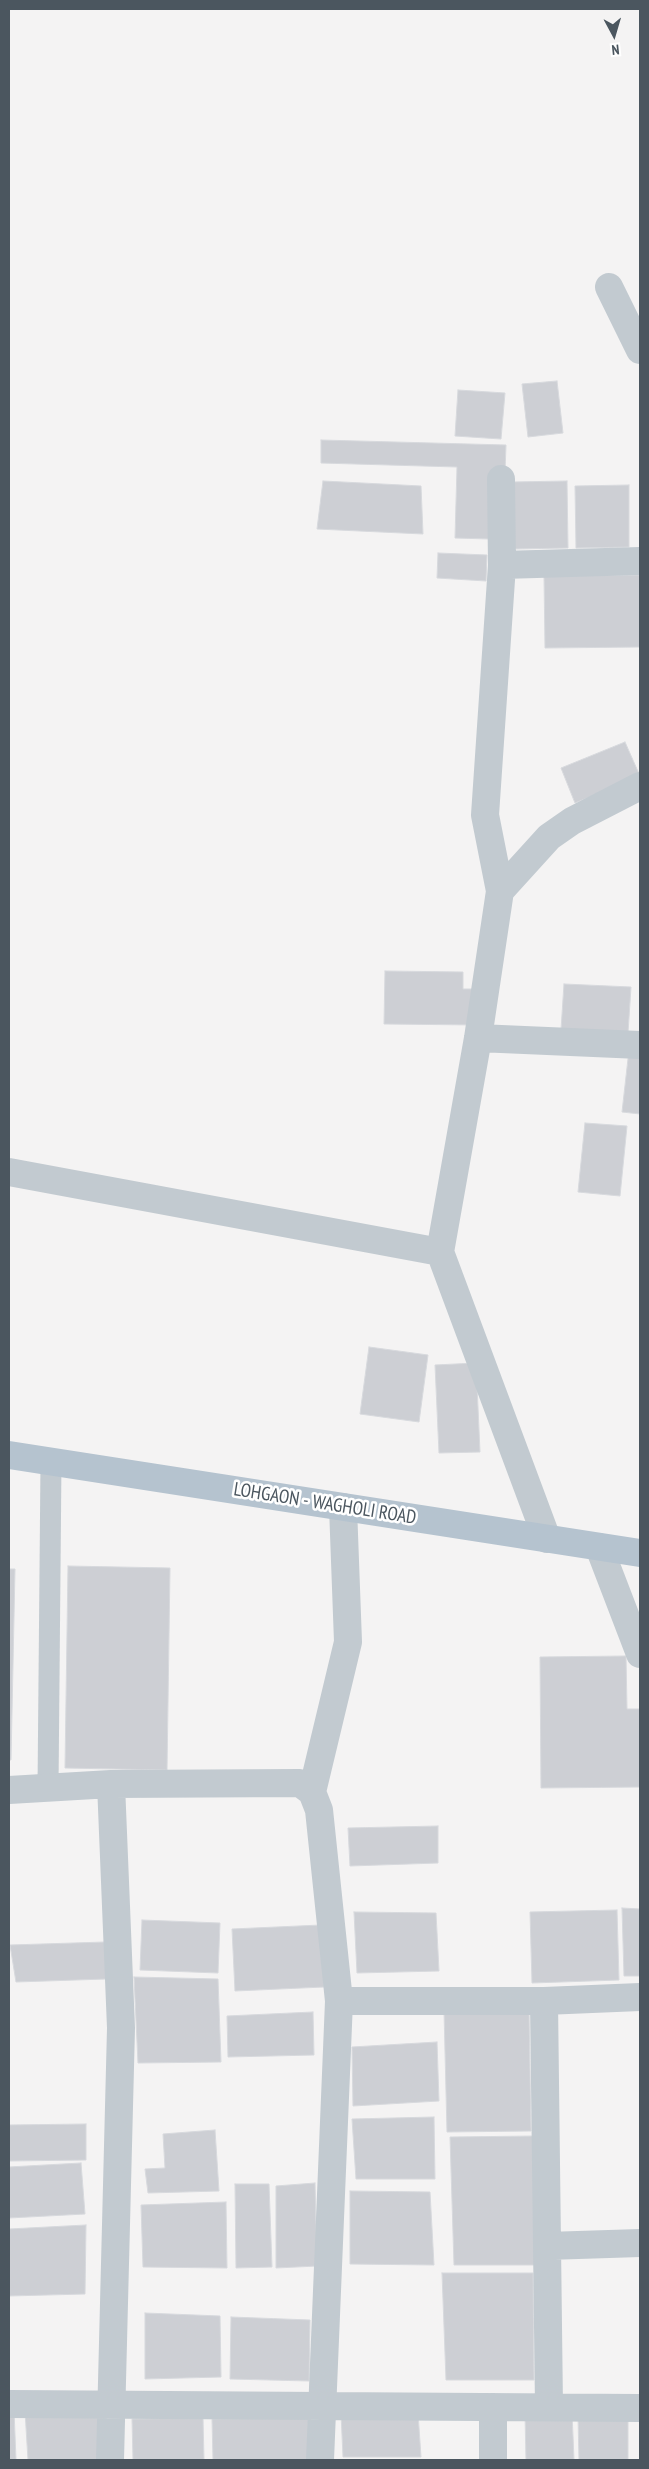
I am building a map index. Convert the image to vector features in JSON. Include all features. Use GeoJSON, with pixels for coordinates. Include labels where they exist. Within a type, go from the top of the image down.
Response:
{"type":"FeatureCollection","features":[{"type":"Feature","properties":{"kind":"main road","name":"LOHGAON - WAGHOLI ROAD"},"geometry":{"type":"LineString","coordinates":[[9,1455],[640,1553]]}},
{"type":"Feature","properties":{"kind":"street"},"geometry":{"type":"LineString","coordinates":[[609,287],[640,350]]}},
{"type":"Feature","properties":{"kind":"street"},"geometry":{"type":"LineString","coordinates":[[502,479],[502,565],[486,815],[500,891],[478,1038],[440,1252],[547,1539]]}},
{"type":"Feature","properties":{"kind":"street"},"geometry":{"type":"LineString","coordinates":[[502,565],[640,562]]}},
{"type":"Feature","properties":{"kind":"street"},"geometry":{"type":"LineString","coordinates":[[500,891],[549,837],[572,821],[640,786]]}},
{"type":"Feature","properties":{"kind":"street"},"geometry":{"type":"LineString","coordinates":[[478,1038],[640,1045]]}},
{"type":"Feature","properties":{"kind":"street"},"geometry":{"type":"LineString","coordinates":[[9,1172],[440,1252]]}},
{"type":"Feature","properties":{"kind":"street"},"geometry":{"type":"LineString","coordinates":[[320,2460],[339,2001],[319,1810],[312,1792],[348,1642],[342,1507]]}},
{"type":"Feature","properties":{"kind":"street"},"geometry":{"type":"LineString","coordinates":[[599,1547],[640,1654]]}},
{"type":"Feature","properties":{"kind":"street"},"geometry":{"type":"LineString","coordinates":[[9,1790],[111,1784],[300,1784],[312,1792]]}},
{"type":"Feature","properties":{"kind":"street"},"geometry":{"type":"LineString","coordinates":[[110,2460],[121,2028],[111,1784]]}},
{"type":"Feature","properties":{"kind":"street"},"geometry":{"type":"LineString","coordinates":[[339,2001],[544,2001],[640,1997]]}},
{"type":"Feature","properties":{"kind":"street"},"geometry":{"type":"LineString","coordinates":[[544,2001],[549,2407]]}},
{"type":"Feature","properties":{"kind":"street"},"geometry":{"type":"LineString","coordinates":[[547,2246],[640,2243]]}},
{"type":"Feature","properties":{"kind":"street"},"geometry":{"type":"LineString","coordinates":[[9,2404],[110,2403],[640,2408]]}},
{"type":"Feature","properties":{"kind":"street"},"geometry":{"type":"LineString","coordinates":[[493,2407],[493,2460]]}},
{"type":"Feature","properties":{"kind":"lane"},"geometry":{"type":"LineString","coordinates":[[48,1788],[52,1462]]}},
{"type":"Feature","properties":{"kind":"building"},"geometry":{"type":"Polygon","coordinates":[[[557,381],[563,433],[528,437],[522,384],[557,381]]]}},
{"type":"Feature","properties":{"kind":"building"},"geometry":{"type":"Polygon","coordinates":[[[458,390],[505,393],[501,439],[455,436],[458,390]]]}},
{"type":"Feature","properties":{"kind":"building"},"geometry":{"type":"Polygon","coordinates":[[[321,440],[506,445],[505,472],[489,539],[455,538],[457,467],[321,463],[321,440]]]}},
{"type":"Feature","properties":{"kind":"building"},"geometry":{"type":"Polygon","coordinates":[[[323,481],[421,486],[423,534],[317,529],[323,481]]]}},
{"type":"Feature","properties":{"kind":"building"},"geometry":{"type":"Polygon","coordinates":[[[567,481],[568,548],[513,549],[512,482],[567,481]]]}},
{"type":"Feature","properties":{"kind":"building"},"geometry":{"type":"Polygon","coordinates":[[[629,485],[629,547],[576,548],[575,486],[629,485]]]}},
{"type":"Feature","properties":{"kind":"building"},"geometry":{"type":"Polygon","coordinates":[[[438,553],[487,555],[486,581],[437,578],[438,553]]]}},
{"type":"Feature","properties":{"kind":"building"},"geometry":{"type":"Polygon","coordinates":[[[640,575],[640,647],[545,648],[544,576],[640,575]]]}},
{"type":"Feature","properties":{"kind":"building"},"geometry":{"type":"Polygon","coordinates":[[[625,742],[640,776],[575,803],[561,768],[625,742]]]}},
{"type":"Feature","properties":{"kind":"building"},"geometry":{"type":"Polygon","coordinates":[[[385,971],[463,972],[463,989],[478,989],[477,1025],[384,1024],[385,971]]]}},
{"type":"Feature","properties":{"kind":"building"},"geometry":{"type":"Polygon","coordinates":[[[564,984],[631,987],[628,1033],[561,1030],[564,984]]]}},
{"type":"Feature","properties":{"kind":"building"},"geometry":{"type":"Polygon","coordinates":[[[629,1050],[640,1051],[640,1114],[622,1112],[629,1050]]]}},
{"type":"Feature","properties":{"kind":"building"},"geometry":{"type":"Polygon","coordinates":[[[585,1123],[627,1126],[620,1196],[578,1192],[585,1123]]]}},
{"type":"Feature","properties":{"kind":"building"},"geometry":{"type":"Polygon","coordinates":[[[369,1347],[428,1355],[419,1422],[360,1414],[369,1347]]]}},
{"type":"Feature","properties":{"kind":"building"},"geometry":{"type":"Polygon","coordinates":[[[476,1363],[480,1452],[439,1453],[435,1365],[476,1363]]]}},
{"type":"Feature","properties":{"kind":"building"},"geometry":{"type":"Polygon","coordinates":[[[68,1566],[170,1568],[167,1770],[65,1768],[68,1566]]]}},
{"type":"Feature","properties":{"kind":"building"},"geometry":{"type":"Polygon","coordinates":[[[9,1569],[15,1569],[11,1760],[9,1760],[9,1569]]]}},
{"type":"Feature","properties":{"kind":"building"},"geometry":{"type":"Polygon","coordinates":[[[626,1656],[627,1709],[640,1709],[640,1787],[541,1788],[540,1657],[626,1656]]]}},
{"type":"Feature","properties":{"kind":"building"},"geometry":{"type":"Polygon","coordinates":[[[438,1826],[438,1863],[350,1866],[348,1828],[438,1826]]]}},
{"type":"Feature","properties":{"kind":"building"},"geometry":{"type":"Polygon","coordinates":[[[622,1908],[640,1909],[640,1976],[624,1976],[622,1908]]]}},
{"type":"Feature","properties":{"kind":"building"},"geometry":{"type":"Polygon","coordinates":[[[617,1910],[619,1980],[532,1983],[530,1912],[617,1910]]]}},
{"type":"Feature","properties":{"kind":"building"},"geometry":{"type":"Polygon","coordinates":[[[354,1912],[436,1913],[439,1971],[357,1973],[354,1912]]]}},
{"type":"Feature","properties":{"kind":"building"},"geometry":{"type":"Polygon","coordinates":[[[142,1920],[220,1923],[218,1973],[140,1970],[142,1920]]]}},
{"type":"Feature","properties":{"kind":"building"},"geometry":{"type":"Polygon","coordinates":[[[321,1925],[324,1987],[235,1991],[232,1929],[321,1925]]]}},
{"type":"Feature","properties":{"kind":"building"},"geometry":{"type":"Polygon","coordinates":[[[105,1942],[106,1979],[16,1982],[10,1945],[105,1942]]]}},
{"type":"Feature","properties":{"kind":"building"},"geometry":{"type":"Polygon","coordinates":[[[134,1977],[218,1979],[221,2062],[138,2063],[134,1977]]]}},
{"type":"Feature","properties":{"kind":"building"},"geometry":{"type":"Polygon","coordinates":[[[529,2010],[531,2131],[447,2132],[444,2011],[529,2010]]]}},
{"type":"Feature","properties":{"kind":"building"},"geometry":{"type":"Polygon","coordinates":[[[313,2012],[314,2055],[228,2057],[227,2016],[313,2012]]]}},
{"type":"Feature","properties":{"kind":"building"},"geometry":{"type":"Polygon","coordinates":[[[437,2042],[439,2101],[353,2106],[352,2047],[437,2042]]]}},
{"type":"Feature","properties":{"kind":"building"},"geometry":{"type":"Polygon","coordinates":[[[434,2117],[435,2179],[356,2179],[352,2119],[434,2117]]]}},
{"type":"Feature","properties":{"kind":"building"},"geometry":{"type":"Polygon","coordinates":[[[86,2124],[86,2160],[9,2161],[9,2125],[86,2124]]]}},
{"type":"Feature","properties":{"kind":"building"},"geometry":{"type":"Polygon","coordinates":[[[215,2130],[219,2191],[148,2193],[145,2169],[165,2168],[163,2134],[215,2130]]]}},
{"type":"Feature","properties":{"kind":"building"},"geometry":{"type":"Polygon","coordinates":[[[536,2136],[538,2265],[454,2265],[450,2137],[536,2136]]]}},
{"type":"Feature","properties":{"kind":"building"},"geometry":{"type":"Polygon","coordinates":[[[81,2163],[85,2214],[9,2218],[9,2167],[81,2163]]]}},
{"type":"Feature","properties":{"kind":"building"},"geometry":{"type":"Polygon","coordinates":[[[315,2183],[317,2266],[276,2268],[276,2186],[315,2183]]]}},
{"type":"Feature","properties":{"kind":"building"},"geometry":{"type":"Polygon","coordinates":[[[235,2184],[269,2184],[272,2267],[236,2268],[235,2184]]]}},
{"type":"Feature","properties":{"kind":"building"},"geometry":{"type":"Polygon","coordinates":[[[350,2191],[430,2192],[434,2265],[350,2264],[350,2191]]]}},
{"type":"Feature","properties":{"kind":"building"},"geometry":{"type":"Polygon","coordinates":[[[226,2202],[227,2268],[143,2267],[141,2205],[226,2202]]]}},
{"type":"Feature","properties":{"kind":"building"},"geometry":{"type":"Polygon","coordinates":[[[86,2225],[85,2294],[9,2296],[9,2229],[86,2225]]]}},
{"type":"Feature","properties":{"kind":"building"},"geometry":{"type":"Polygon","coordinates":[[[442,2273],[533,2273],[534,2380],[446,2380],[442,2273]]]}},
{"type":"Feature","properties":{"kind":"building"},"geometry":{"type":"Polygon","coordinates":[[[145,2313],[220,2316],[221,2377],[145,2379],[145,2313]]]}},
{"type":"Feature","properties":{"kind":"building"},"geometry":{"type":"Polygon","coordinates":[[[231,2317],[310,2320],[309,2381],[230,2379],[231,2317]]]}},
{"type":"Feature","properties":{"kind":"building"},"geometry":{"type":"Polygon","coordinates":[[[9,2410],[14,2410],[16,2460],[9,2460],[9,2410]]]}},
{"type":"Feature","properties":{"kind":"building"},"geometry":{"type":"Polygon","coordinates":[[[106,2410],[107,2460],[28,2460],[25,2411],[106,2410]]]}},
{"type":"Feature","properties":{"kind":"building"},"geometry":{"type":"Polygon","coordinates":[[[572,2412],[574,2460],[526,2460],[525,2414],[572,2412]]]}},
{"type":"Feature","properties":{"kind":"building"},"geometry":{"type":"Polygon","coordinates":[[[341,2413],[418,2413],[421,2457],[343,2457],[341,2413]]]}},
{"type":"Feature","properties":{"kind":"building"},"geometry":{"type":"Polygon","coordinates":[[[578,2416],[628,2418],[628,2460],[579,2460],[578,2416]]]}},
{"type":"Feature","properties":{"kind":"building"},"geometry":{"type":"Polygon","coordinates":[[[203,2418],[204,2460],[133,2460],[132,2419],[203,2418]]]}},
{"type":"Feature","properties":{"kind":"building"},"geometry":{"type":"Polygon","coordinates":[[[311,2418],[312,2460],[213,2460],[212,2419],[311,2418]]]}}]}
